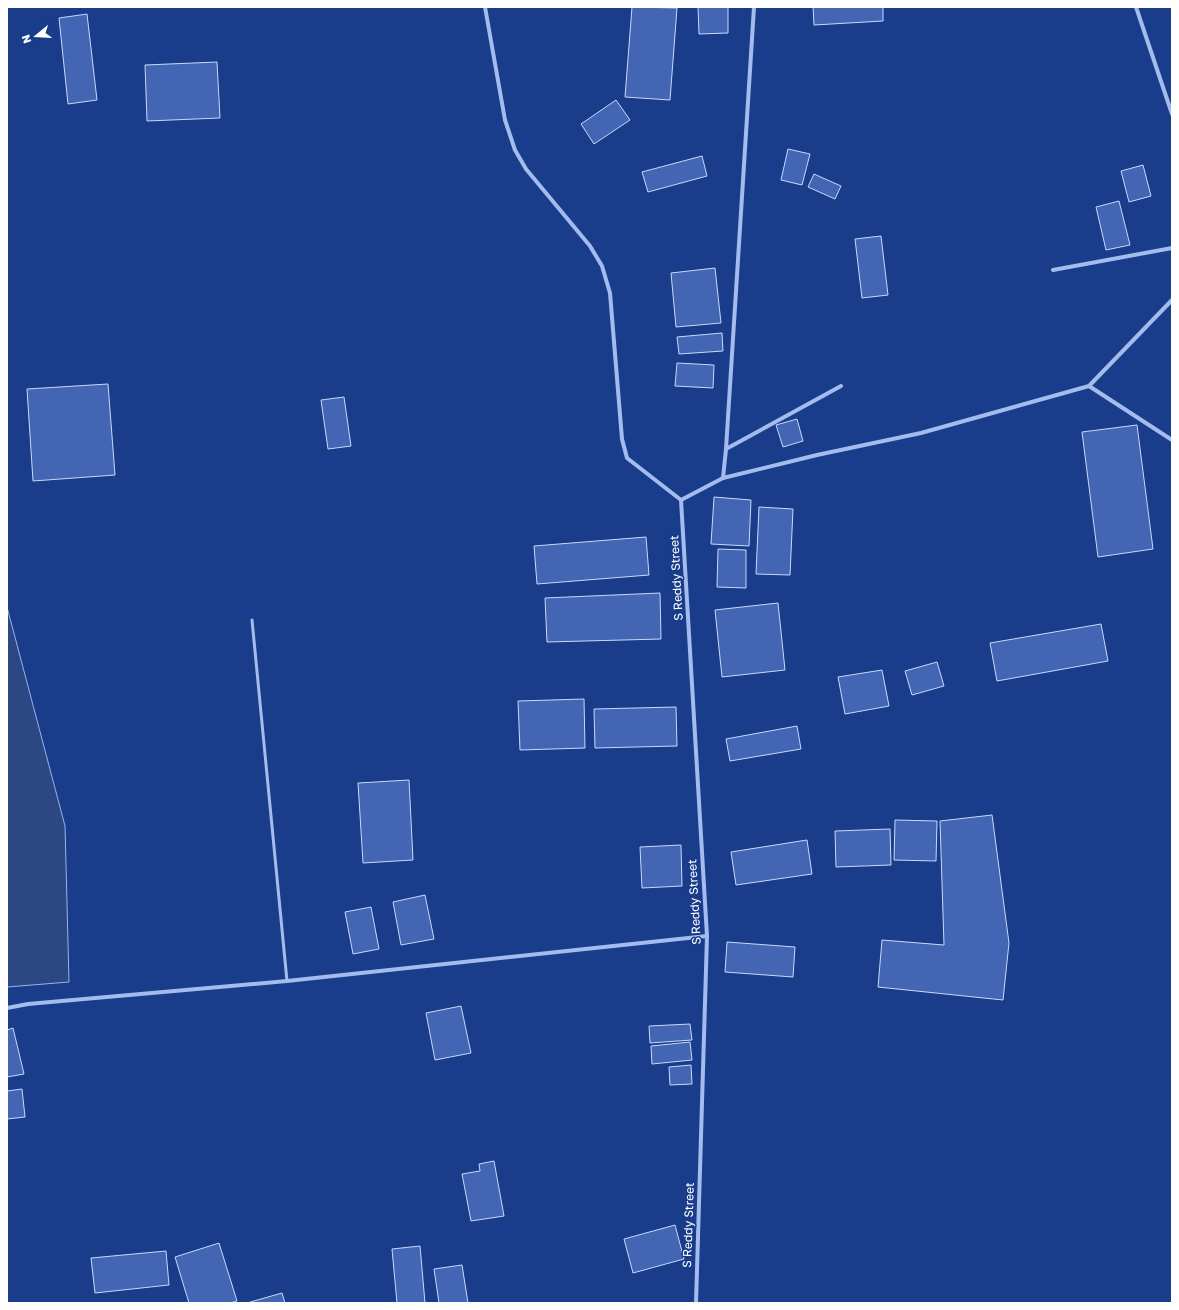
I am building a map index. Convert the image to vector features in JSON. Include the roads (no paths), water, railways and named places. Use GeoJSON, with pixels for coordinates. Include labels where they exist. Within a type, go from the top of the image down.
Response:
{"type":"FeatureCollection","features":[{"type":"Feature","properties":{"kind":"street"},"geometry":{"type":"LineString","coordinates":[[485,7],[505,120],[515,150],[526,168],[590,246],[602,266],[610,293],[622,439],[627,458],[681,500],[723,478],[817,455],[921,433],[1089,386],[1172,300]]}},
{"type":"Feature","properties":{"kind":"street"},"geometry":{"type":"LineString","coordinates":[[723,478],[754,7]]}},
{"type":"Feature","properties":{"kind":"street"},"geometry":{"type":"LineString","coordinates":[[1136,7],[1172,114]]}},
{"type":"Feature","properties":{"kind":"street"},"geometry":{"type":"LineString","coordinates":[[1053,270],[1172,248]]}},
{"type":"Feature","properties":{"kind":"street"},"geometry":{"type":"LineString","coordinates":[[726,449],[841,386]]}},
{"type":"Feature","properties":{"kind":"street"},"geometry":{"type":"LineString","coordinates":[[1089,386],[1172,440]]}},
{"type":"Feature","properties":{"kind":"street","name":"S Reddy Street"},"geometry":{"type":"LineString","coordinates":[[681,500],[707,936],[696,1303]]}},
{"type":"Feature","properties":{"kind":"street"},"geometry":{"type":"LineString","coordinates":[[7,1008],[36,1003],[287,980],[707,936]]}},
{"type":"Feature","properties":{"kind":"lane"},"geometry":{"type":"LineString","coordinates":[[252,620],[287,980]]}},
{"type":"Feature","properties":{"kind":"water"},"geometry":{"type":"Polygon","coordinates":[[[7,607],[65,826],[69,982],[7,987],[7,607]]]}}]}
